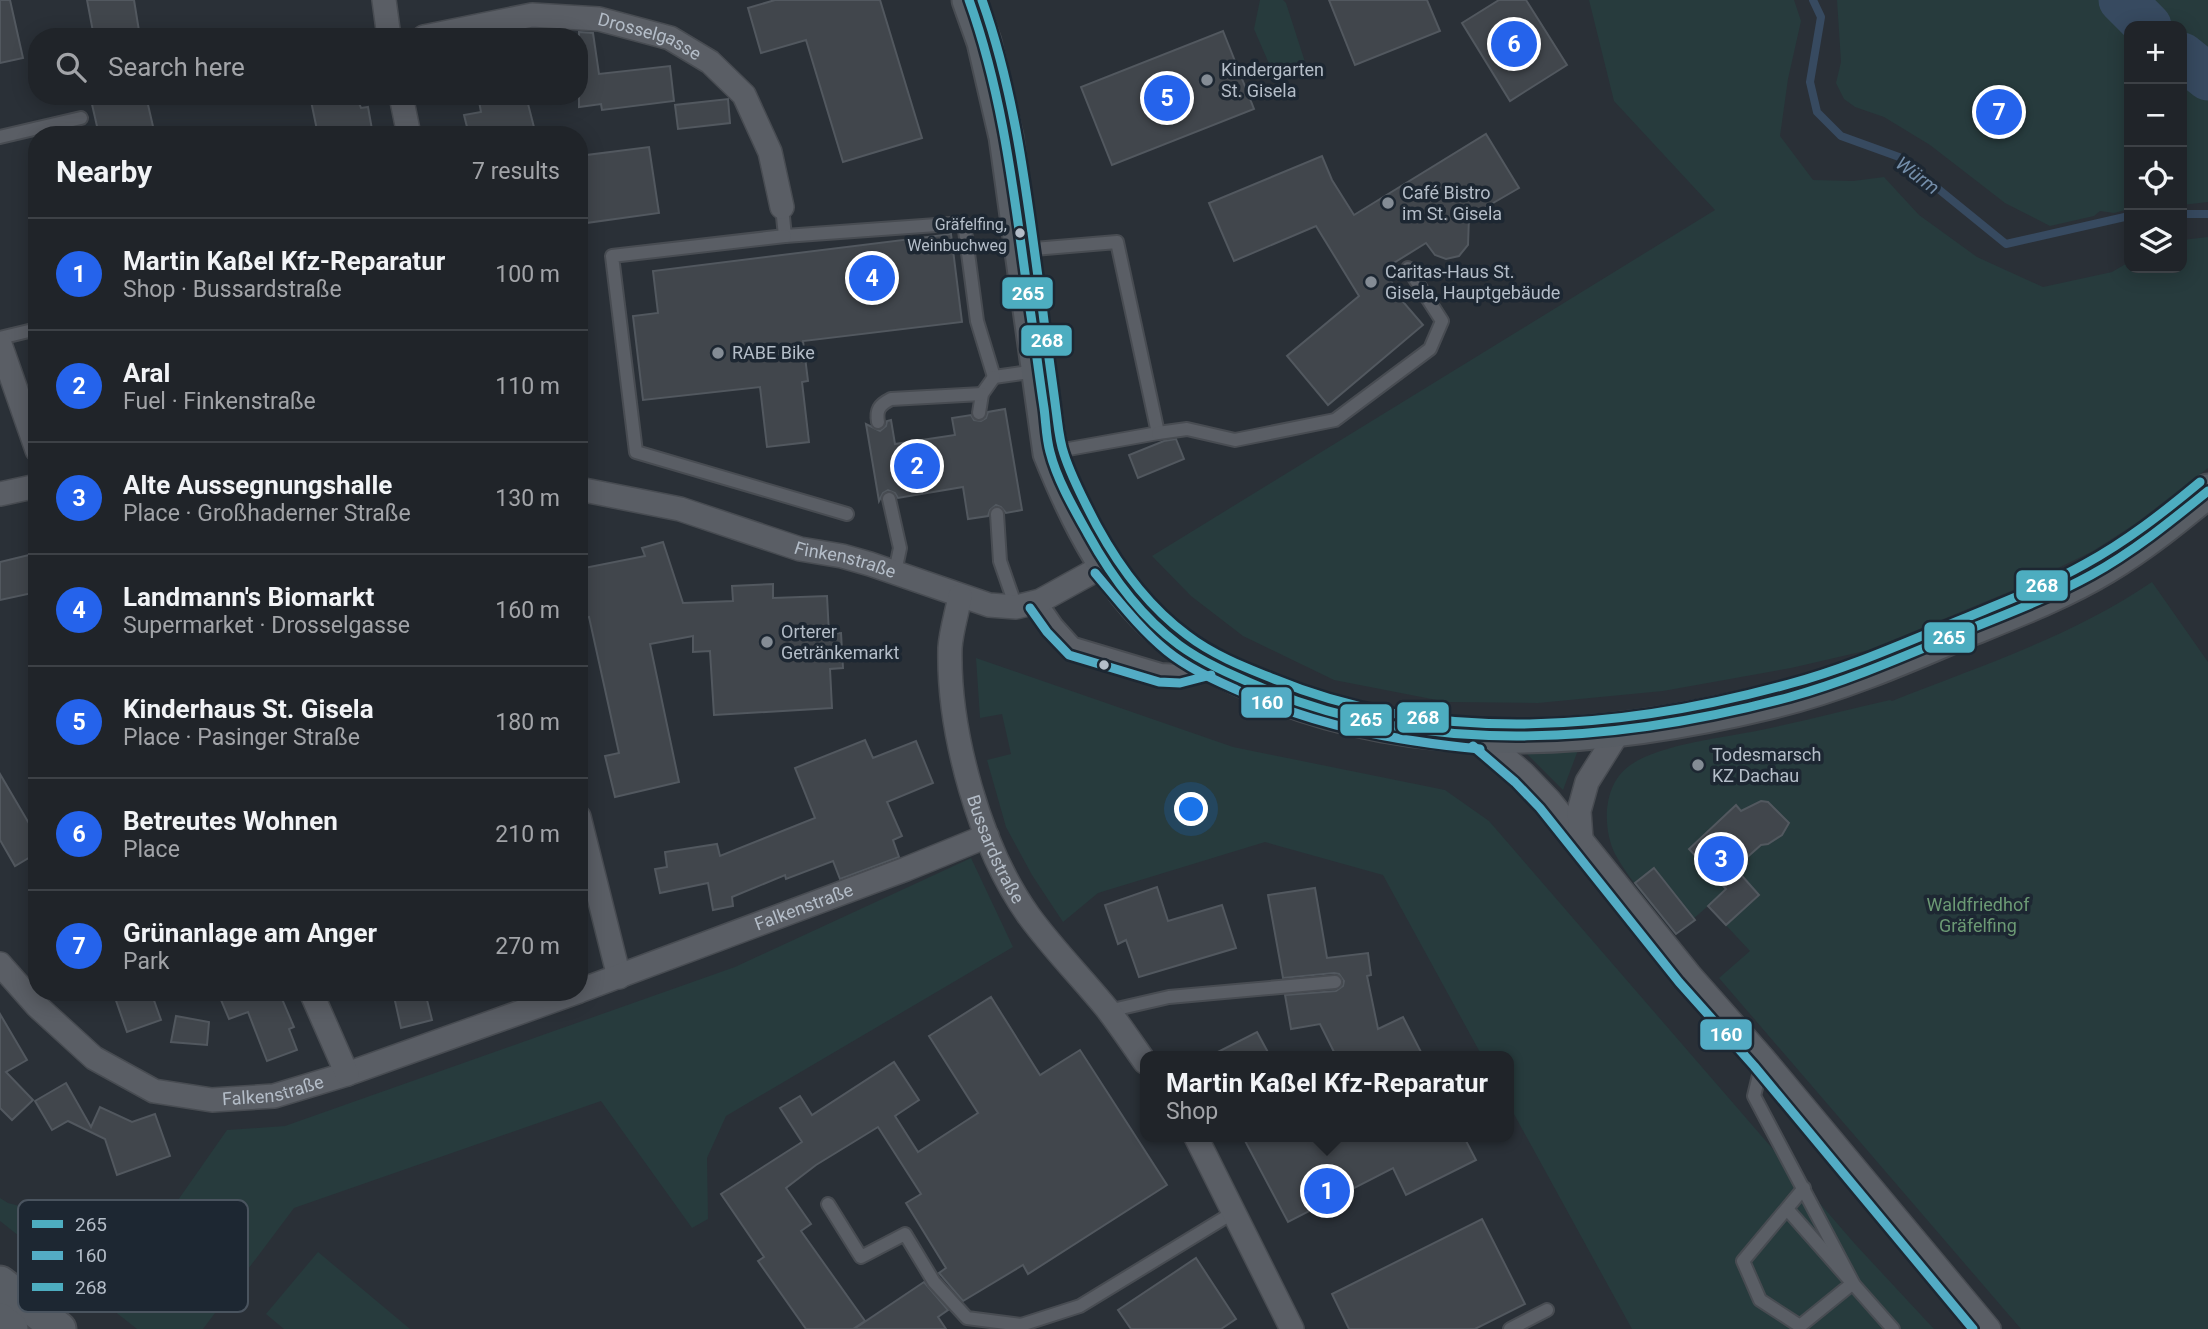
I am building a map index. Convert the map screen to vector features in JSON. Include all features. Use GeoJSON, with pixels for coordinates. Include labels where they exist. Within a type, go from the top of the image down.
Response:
{"type":"FeatureCollection","features":[{"type":"Feature","properties":{"kind":"main road"},"geometry":{"type":"LineString","coordinates":[[969,0],[995,81],[1006,137],[1050,453],[1076,514],[1105,565],[1132,599],[1174,640],[1209,663],[1270,694],[1329,713],[1387,726],[1481,737],[1619,731],[1773,701],[1878,667],[2020,609],[2104,568],[2161,530],[2208,491]]}},
{"type":"Feature","properties":{"kind":"main road"},"geometry":{"type":"LineString","coordinates":[[0,1283],[18,1297]]}},
{"type":"Feature","properties":{"kind":"main road"},"geometry":{"type":"LineString","coordinates":[[37,1312],[59,1329]]}},
{"type":"Feature","properties":{"kind":"main road"},"geometry":{"type":"LineString","coordinates":[[0,1320],[11,1329]]}},
{"type":"Feature","properties":{"kind":"street"},"geometry":{"type":"LineString","coordinates":[[384,0],[388,28]]}},
{"type":"Feature","properties":{"kind":"street","name":"Drosselgasse"},"geometry":{"type":"LineString","coordinates":[[468,28],[532,15],[599,19],[670,38],[710,62],[744,95],[770,152],[782,206]]}},
{"type":"Feature","properties":{"kind":"street"},"geometry":{"type":"LineString","coordinates":[[403,105],[407,126]]}},
{"type":"Feature","properties":{"kind":"street"},"geometry":{"type":"LineString","coordinates":[[0,344],[28,424]]}},
{"type":"Feature","properties":{"kind":"street"},"geometry":{"type":"LineString","coordinates":[[0,494],[28,488]]}},
{"type":"Feature","properties":{"kind":"street","name":"Finkenstraße"},"geometry":{"type":"LineString","coordinates":[[588,491],[681,509],[800,549],[842,555],[989,605],[1016,607],[1040,601],[1105,565]]}},
{"type":"Feature","properties":{"kind":"street","name":"Bussardstraße"},"geometry":{"type":"LineString","coordinates":[[960,596],[950,645],[951,693],[964,760],[987,836],[1009,883],[1029,916],[1108,1011],[1140,1055]]}},
{"type":"Feature","properties":{"kind":"street"},"geometry":{"type":"LineString","coordinates":[[1581,839],[1578,811],[1587,782],[1619,731]]}},
{"type":"Feature","properties":{"kind":"street"},"geometry":{"type":"LineString","coordinates":[[1481,737],[1523,773],[1581,839],[1689,974],[1763,1058],[1989,1329]]}},
{"type":"Feature","properties":{"kind":"street","name":"Falkenstraße"},"geometry":{"type":"LineString","coordinates":[[588,988],[987,836]]}},
{"type":"Feature","properties":{"kind":"street"},"geometry":{"type":"LineString","coordinates":[[588,853],[619,977]]}},
{"type":"Feature","properties":{"kind":"street","name":"Falkenstraße"},"geometry":{"type":"LineString","coordinates":[[0,964],[28,996]]}},
{"type":"Feature","properties":{"kind":"street","name":"Falkenstraße"},"geometry":{"type":"LineString","coordinates":[[33,1001],[94,1058],[154,1091],[212,1100],[274,1096],[347,1074],[553,1001]]}},
{"type":"Feature","properties":{"kind":"street"},"geometry":{"type":"LineString","coordinates":[[315,1001],[347,1074]]}},
{"type":"Feature","properties":{"kind":"street"},"geometry":{"type":"LineString","coordinates":[[1199,1142],[1292,1329]]}},
{"type":"Feature","properties":{"kind":"lane"},"geometry":{"type":"LineString","coordinates":[[47,126],[81,118]]}},
{"type":"Feature","properties":{"kind":"lane"},"geometry":{"type":"LineString","coordinates":[[0,137],[28,130]]}},
{"type":"Feature","properties":{"kind":"lane"},"geometry":{"type":"LineString","coordinates":[[782,206],[785,236]]}},
{"type":"Feature","properties":{"kind":"lane"},"geometry":{"type":"LineString","coordinates":[[847,514],[636,452],[612,256],[785,236],[964,223],[976,321],[994,377]]}},
{"type":"Feature","properties":{"kind":"lane"},"geometry":{"type":"LineString","coordinates":[[1021,250],[1117,243],[1158,433]]}},
{"type":"Feature","properties":{"kind":"lane"},"geometry":{"type":"LineString","coordinates":[[1050,453],[1187,429],[1235,440],[1335,420],[1430,349],[1442,321],[1408,268]]}},
{"type":"Feature","properties":{"kind":"lane"},"geometry":{"type":"LineString","coordinates":[[0,338],[28,331]]}},
{"type":"Feature","properties":{"kind":"lane"},"geometry":{"type":"LineString","coordinates":[[979,413],[982,394],[994,377],[1037,371]]}},
{"type":"Feature","properties":{"kind":"lane"},"geometry":{"type":"LineString","coordinates":[[878,422],[877,413],[881,404],[891,399],[982,394]]}},
{"type":"Feature","properties":{"kind":"lane"},"geometry":{"type":"LineString","coordinates":[[890,499],[900,548],[895,572]]}},
{"type":"Feature","properties":{"kind":"lane"},"geometry":{"type":"LineString","coordinates":[[997,514],[1000,561],[1016,607]]}},
{"type":"Feature","properties":{"kind":"lane"},"geometry":{"type":"LineString","coordinates":[[1040,601],[1074,644],[1161,670],[1178,671],[1209,663]]}},
{"type":"Feature","properties":{"kind":"lane"},"geometry":{"type":"LineString","coordinates":[[1108,1011],[1169,998],[1335,982]]}},
{"type":"Feature","properties":{"kind":"lane"},"geometry":{"type":"LineString","coordinates":[[1763,1058],[1754,1096],[1853,1283]]}},
{"type":"Feature","properties":{"kind":"lane"},"geometry":{"type":"LineString","coordinates":[[1804,1188],[1743,1261],[1760,1300],[1800,1326],[1853,1283]]}},
{"type":"Feature","properties":{"kind":"lane"},"geometry":{"type":"LineString","coordinates":[[828,1203],[861,1257],[905,1234],[934,1282],[967,1318],[1021,1325],[1080,1306],[1234,1212]]}},
{"type":"Feature","properties":{"kind":"lane"},"geometry":{"type":"LineString","coordinates":[[1787,1209],[1893,1329]]}},
{"type":"Feature","properties":{"kind":"lane"},"geometry":{"type":"LineString","coordinates":[[1510,1329],[1547,1310]]}},
{"type":"Feature","properties":{"kind":"green space"},"geometry":{"type":"Polygon","coordinates":[[[1260,0],[1283,0],[1286,3],[1305,62],[1284,70],[1270,66],[1254,29],[1260,0]]]}},
{"type":"Feature","properties":{"kind":"green space"},"geometry":{"type":"Polygon","coordinates":[[[1589,0],[1794,0],[1801,21],[1788,79],[1780,136],[1813,180],[1853,181],[1884,177],[1919,215],[1977,257],[2043,287],[2112,272],[2124,265],[2124,273],[2187,273],[2187,239],[2208,237],[2208,468],[2135,524],[2093,551],[2011,591],[1869,650],[1791,668],[1663,691],[1538,703],[1447,702],[1334,680],[1243,636],[1191,596],[1152,556],[1715,210],[1614,101],[1589,0]]]}},
{"type":"Feature","properties":{"kind":"green space"},"geometry":{"type":"Polygon","coordinates":[[[1837,0],[2208,0],[2208,202],[2187,204],[2187,21],[2124,21],[2124,210],[2114,213],[2100,211],[2094,216],[2050,226],[2005,203],[1930,145],[1884,117],[1855,107],[1844,99],[1836,83],[1841,62],[1837,0]]]}},
{"type":"Feature","properties":{"kind":"green space","name":"Waldfriedhof Gräfelfing"},"geometry":{"type":"Polygon","coordinates":[[[2152,582],[2208,662],[2208,1329],[2021,1329],[1719,978],[1750,951],[1708,906],[1676,934],[1644,896],[1615,854],[1608,832],[1607,807],[1620,774],[1642,758],[1674,747],[1892,701],[2058,634],[2122,601],[2152,582]]]}},
{"type":"Feature","properties":{"kind":"green space"},"geometry":{"type":"Polygon","coordinates":[[[976,658],[1233,747],[1445,790],[1489,821],[1855,1244],[1934,1329],[1632,1329],[1514,1114],[1514,1051],[1479,1051],[1383,875],[1265,842],[1098,893],[1063,922],[1032,875],[1006,827],[987,760],[1011,754],[1002,714],[980,718],[976,658]]]}},
{"type":"Feature","properties":{"kind":"green space"},"geometry":{"type":"Polygon","coordinates":[[[1578,750],[1563,790],[1527,754],[1578,750]]]}},
{"type":"Feature","properties":{"kind":"green space"},"geometry":{"type":"Polygon","coordinates":[[[971,858],[1013,947],[726,1116],[707,1158],[708,1219],[692,1228],[601,1101],[294,1208],[248,1269],[248,1200],[178,1200],[227,1130],[285,1126],[735,967],[971,858]]]}},
{"type":"Feature","properties":{"kind":"green space"},"geometry":{"type":"Polygon","coordinates":[[[0,1198],[18,1206],[18,1235],[0,1221],[0,1198]]]}},
{"type":"Feature","properties":{"kind":"green space"},"geometry":{"type":"Polygon","coordinates":[[[318,1252],[410,1329],[284,1329],[266,1314],[318,1252]]]}},
{"type":"Feature","properties":{"kind":"green space"},"geometry":{"type":"Polygon","coordinates":[[[115,1312],[216,1312],[203,1329],[137,1329],[115,1312]]]}},
{"type":"Feature","properties":{"kind":"building"},"geometry":{"type":"Polygon","coordinates":[[[0,0],[10,0],[23,58],[0,63],[0,0]]]}},
{"type":"Feature","properties":{"kind":"building"},"geometry":{"type":"Polygon","coordinates":[[[87,0],[134,0],[139,28],[92,28],[87,0]]]}},
{"type":"Feature","properties":{"kind":"building"},"geometry":{"type":"Polygon","coordinates":[[[775,0],[880,0],[922,138],[843,162],[806,40],[761,53],[748,8],[775,0]]]}},
{"type":"Feature","properties":{"kind":"building"},"geometry":{"type":"Polygon","coordinates":[[[1329,0],[1427,0],[1440,31],[1355,65],[1329,0]]]}},
{"type":"Feature","properties":{"kind":"building"},"geometry":{"type":"Polygon","coordinates":[[[1499,0],[1526,0],[1567,65],[1510,101],[1462,23],[1499,0]]]}},
{"type":"Feature","properties":{"kind":"building"},"geometry":{"type":"Polygon","coordinates":[[[1223,31],[1254,109],[1112,165],[1081,87],[1223,31]]]}},
{"type":"Feature","properties":{"kind":"building"},"geometry":{"type":"Polygon","coordinates":[[[588,33],[593,33],[599,74],[670,66],[674,101],[602,110],[601,104],[579,107],[588,105],[588,33]]]}},
{"type":"Feature","properties":{"kind":"building"},"geometry":{"type":"Polygon","coordinates":[[[728,99],[730,123],[678,129],[675,105],[728,99]]]}},
{"type":"Feature","properties":{"kind":"building"},"geometry":{"type":"Polygon","coordinates":[[[92,105],[148,105],[153,126],[97,126],[92,105]]]}},
{"type":"Feature","properties":{"kind":"building"},"geometry":{"type":"Polygon","coordinates":[[[312,105],[368,107],[371,126],[316,126],[312,105]]]}},
{"type":"Feature","properties":{"kind":"building"},"geometry":{"type":"Polygon","coordinates":[[[480,105],[528,105],[534,126],[467,126],[464,115],[481,112],[480,105]]]}},
{"type":"Feature","properties":{"kind":"building","name":"Caritas-Haus St. Gisela, Hauptgebäude"},"geometry":{"type":"Polygon","coordinates":[[[1486,134],[1519,188],[1469,217],[1468,245],[1459,256],[1446,259],[1435,255],[1426,243],[1384,269],[1404,303],[1423,325],[1328,405],[1287,356],[1359,296],[1316,226],[1234,261],[1209,203],[1322,156],[1332,180],[1354,215],[1486,134]]]}},
{"type":"Feature","properties":{"kind":"building"},"geometry":{"type":"Polygon","coordinates":[[[649,147],[659,213],[588,223],[588,155],[649,147]]]}},
{"type":"Feature","properties":{"kind":"building"},"geometry":{"type":"Polygon","coordinates":[[[951,234],[962,322],[803,341],[808,381],[802,382],[809,442],[767,447],[760,387],[643,400],[633,316],[658,313],[653,271],[951,234]]]}},
{"type":"Feature","properties":{"kind":"building"},"geometry":{"type":"Polygon","coordinates":[[[1005,409],[1022,510],[1006,513],[996,505],[988,516],[968,519],[963,487],[898,498],[888,490],[879,501],[866,424],[880,431],[887,421],[891,420],[895,444],[955,435],[952,418],[971,415],[974,420],[981,421],[986,418],[988,412],[1005,409]]]}},
{"type":"Feature","properties":{"kind":"building"},"geometry":{"type":"Polygon","coordinates":[[[1176,439],[1184,459],[1138,478],[1129,455],[1176,439]]]}},
{"type":"Feature","properties":{"kind":"building"},"geometry":{"type":"Polygon","coordinates":[[[663,542],[683,603],[733,601],[732,586],[773,584],[773,598],[827,596],[829,634],[841,633],[843,668],[830,669],[832,708],[714,715],[710,651],[693,652],[693,636],[650,644],[679,782],[615,797],[605,756],[619,753],[588,617],[588,567],[645,556],[642,548],[663,542]]]}},
{"type":"Feature","properties":{"kind":"building"},"geometry":{"type":"Polygon","coordinates":[[[28,555],[28,594],[0,600],[0,562],[28,555]]]}},
{"type":"Feature","properties":{"kind":"building"},"geometry":{"type":"Polygon","coordinates":[[[865,740],[873,758],[916,741],[933,783],[887,802],[902,836],[893,840],[899,857],[840,879],[833,861],[786,879],[785,875],[732,897],[733,906],[713,910],[708,883],[660,893],[655,869],[667,867],[665,852],[717,844],[720,856],[815,818],[795,768],[865,740]]]}},
{"type":"Feature","properties":{"kind":"building"},"geometry":{"type":"Polygon","coordinates":[[[0,774],[28,822],[28,858],[15,866],[0,840],[0,774]]]}},
{"type":"Feature","properties":{"kind":"building"},"geometry":{"type":"Polygon","coordinates":[[[1761,801],[1768,802],[1789,823],[1782,835],[1768,844],[1761,845],[1735,868],[1759,895],[1726,925],[1708,906],[1726,889],[1689,849],[1736,805],[1741,811],[1761,801]]]}},
{"type":"Feature","properties":{"kind":"building"},"geometry":{"type":"Polygon","coordinates":[[[1654,868],[1695,920],[1676,934],[1635,883],[1654,868]]]}},
{"type":"Feature","properties":{"kind":"building"},"geometry":{"type":"Polygon","coordinates":[[[1157,887],[1168,921],[1222,905],[1236,948],[1139,977],[1126,940],[1118,944],[1105,905],[1157,887]]]}},
{"type":"Feature","properties":{"kind":"building"},"geometry":{"type":"Polygon","coordinates":[[[1315,888],[1327,958],[1368,953],[1371,975],[1367,976],[1378,1029],[1403,1017],[1420,1051],[1334,1051],[1320,1024],[1291,1029],[1285,995],[1336,991],[1343,986],[1344,981],[1339,974],[1334,973],[1283,978],[1268,895],[1315,888]]]}},
{"type":"Feature","properties":{"kind":"building"},"geometry":{"type":"Polygon","coordinates":[[[991,997],[1040,1075],[1080,1050],[1167,1185],[1028,1274],[1023,1265],[963,1301],[939,1273],[946,1268],[906,1203],[921,1194],[878,1127],[816,1165],[786,1188],[811,1224],[801,1231],[865,1321],[853,1329],[806,1329],[758,1261],[764,1257],[721,1194],[802,1142],[780,1108],[800,1096],[812,1115],[894,1062],[919,1100],[895,1116],[918,1152],[978,1113],[929,1036],[991,997]]]}},
{"type":"Feature","properties":{"kind":"building"},"geometry":{"type":"Polygon","coordinates":[[[116,1001],[154,1001],[161,1020],[127,1032],[116,1001]]]}},
{"type":"Feature","properties":{"kind":"building"},"geometry":{"type":"Polygon","coordinates":[[[221,1001],[283,1001],[294,1027],[289,1029],[297,1050],[267,1061],[248,1012],[229,1019],[221,1001]]]}},
{"type":"Feature","properties":{"kind":"building"},"geometry":{"type":"Polygon","coordinates":[[[395,1001],[427,1001],[432,1020],[401,1028],[395,1001]]]}},
{"type":"Feature","properties":{"kind":"building"},"geometry":{"type":"Polygon","coordinates":[[[0,1014],[27,1060],[6,1072],[33,1100],[12,1120],[0,1108],[0,1014]]]}},
{"type":"Feature","properties":{"kind":"building"},"geometry":{"type":"Polygon","coordinates":[[[176,1016],[209,1022],[207,1045],[171,1042],[176,1016]]]}},
{"type":"Feature","properties":{"kind":"building"},"geometry":{"type":"Polygon","coordinates":[[[1257,1032],[1267,1051],[1220,1051],[1257,1032]]]}},
{"type":"Feature","properties":{"kind":"building"},"geometry":{"type":"Polygon","coordinates":[[[66,1083],[91,1127],[100,1107],[132,1122],[155,1114],[170,1156],[117,1175],[105,1139],[68,1121],[52,1130],[35,1101],[66,1083]]]}},
{"type":"Feature","properties":{"kind":"building"},"geometry":{"type":"Polygon","coordinates":[[[1246,1142],[1467,1142],[1476,1160],[1406,1195],[1393,1168],[1288,1222],[1246,1142]]]}},
{"type":"Feature","properties":{"kind":"building"},"geometry":{"type":"Polygon","coordinates":[[[1482,1219],[1525,1304],[1475,1329],[1349,1329],[1332,1294],[1482,1219]]]}},
{"type":"Feature","properties":{"kind":"building"},"geometry":{"type":"Polygon","coordinates":[[[1196,1258],[1236,1319],[1221,1329],[1131,1329],[1118,1310],[1196,1258]]]}},
{"type":"Feature","properties":{"kind":"building"},"geometry":{"type":"Polygon","coordinates":[[[924,1282],[948,1310],[938,1317],[946,1329],[854,1329],[924,1282]]]}},
{"type":"Feature","properties":{"kind":"waterway","name":"Würm"},"geometry":{"type":"LineString","coordinates":[[1813,0],[1821,17],[1810,82],[1817,112],[1841,136],[1899,157],[2006,244],[2124,217]]}},
{"type":"Feature","properties":{"kind":"waterway","name":"Würm"},"geometry":{"type":"LineString","coordinates":[[2122,0],[2143,21]]}},
{"type":"Feature","properties":{"kind":"waterway","name":"Würm"},"geometry":{"type":"LineString","coordinates":[[2187,60],[2208,77]]}},
{"type":"Feature","properties":{"kind":"waterway","name":"Würm"},"geometry":{"type":"LineString","coordinates":[[2187,214],[2208,214]]}},
{"type":"Feature","properties":{"kind":"transit line","name":"265"},"geometry":{"type":"LineString","coordinates":[[969,0],[992,76],[1000,114],[1014,192],[1048,441],[1061,484],[1106,565],[1139,608],[1179,645],[1222,670],[1267,690],[1330,712],[1395,726],[1460,734],[1527,736],[1594,732],[1726,712],[1835,683],[2045,598],[2122,556],[2208,491]]}},
{"type":"Feature","properties":{"kind":"transit line","name":"268"},"geometry":{"type":"LineString","coordinates":[[982,0],[1005,77],[1013,116],[1027,194],[1059,432],[1071,473],[1115,557],[1136,586],[1160,612],[1207,649],[1274,679],[1336,700],[1399,715],[1464,722],[1530,724],[1596,720],[1726,700],[1811,678],[2040,587],[2116,546],[2200,482]]}},
{"type":"Feature","properties":{"kind":"transit line","name":"160"},"geometry":{"type":"LineString","coordinates":[[1095,573],[1138,624],[1167,651],[1192,668],[1237,690],[1266,703],[1356,730],[1480,749]]}},
{"type":"Feature","properties":{"kind":"transit line","name":"160"},"geometry":{"type":"LineString","coordinates":[[1030,608],[1047,632],[1069,655],[1159,682],[1180,683],[1211,675]]}},
{"type":"Feature","properties":{"kind":"transit line","name":"160"},"geometry":{"type":"LineString","coordinates":[[1473,746],[1515,782],[1540,808],[1679,982],[1754,1066],[1973,1329]]}},
{"type":"Feature","properties":{"kind":"place","name":"Betreutes Wohnen"},"geometry":{"type":"Point","coordinates":[1514,44]}},
{"type":"Feature","properties":{"kind":"place","name":"Kindergarten St. Gisela"},"geometry":{"type":"Point","coordinates":[1207,80]}},
{"type":"Feature","properties":{"kind":"place","name":"Kinderhaus St. Gisela"},"geometry":{"type":"Point","coordinates":[1167,98]}},
{"type":"Feature","properties":{"kind":"place","name":"Grünanlage am Anger"},"geometry":{"type":"Point","coordinates":[1999,112]}},
{"type":"Feature","properties":{"kind":"place","name":"Café Bistro im St. Gisela"},"geometry":{"type":"Point","coordinates":[1388,203]}},
{"type":"Feature","properties":{"kind":"place","name":"Gräfelfing, Weinbuchweg"},"geometry":{"type":"Point","coordinates":[1020,233]}},
{"type":"Feature","properties":{"kind":"place","name":"Landmann's Biomarkt"},"geometry":{"type":"Point","coordinates":[872,278]}},
{"type":"Feature","properties":{"kind":"place","name":"Caritas-Haus St. Gisela, Hauptgebäude"},"geometry":{"type":"Point","coordinates":[1371,282]}},
{"type":"Feature","properties":{"kind":"place","name":"RABE Bike"},"geometry":{"type":"Point","coordinates":[718,353]}},
{"type":"Feature","properties":{"kind":"place","name":"Aral"},"geometry":{"type":"Point","coordinates":[917,466]}},
{"type":"Feature","properties":{"kind":"place","name":"Orterer Getränkemarkt"},"geometry":{"type":"Point","coordinates":[767,642]}},
{"type":"Feature","properties":{"kind":"place","name":"Todesmarsch KZ Dachau"},"geometry":{"type":"Point","coordinates":[1698,765]}},
{"type":"Feature","properties":{"kind":"place","name":"Alte Aussegnungshalle"},"geometry":{"type":"Point","coordinates":[1721,859]}},
{"type":"Feature","properties":{"kind":"place","name":"Martin Kaßel Kfz-Reparatur"},"geometry":{"type":"Point","coordinates":[1327,1191]}}]}
